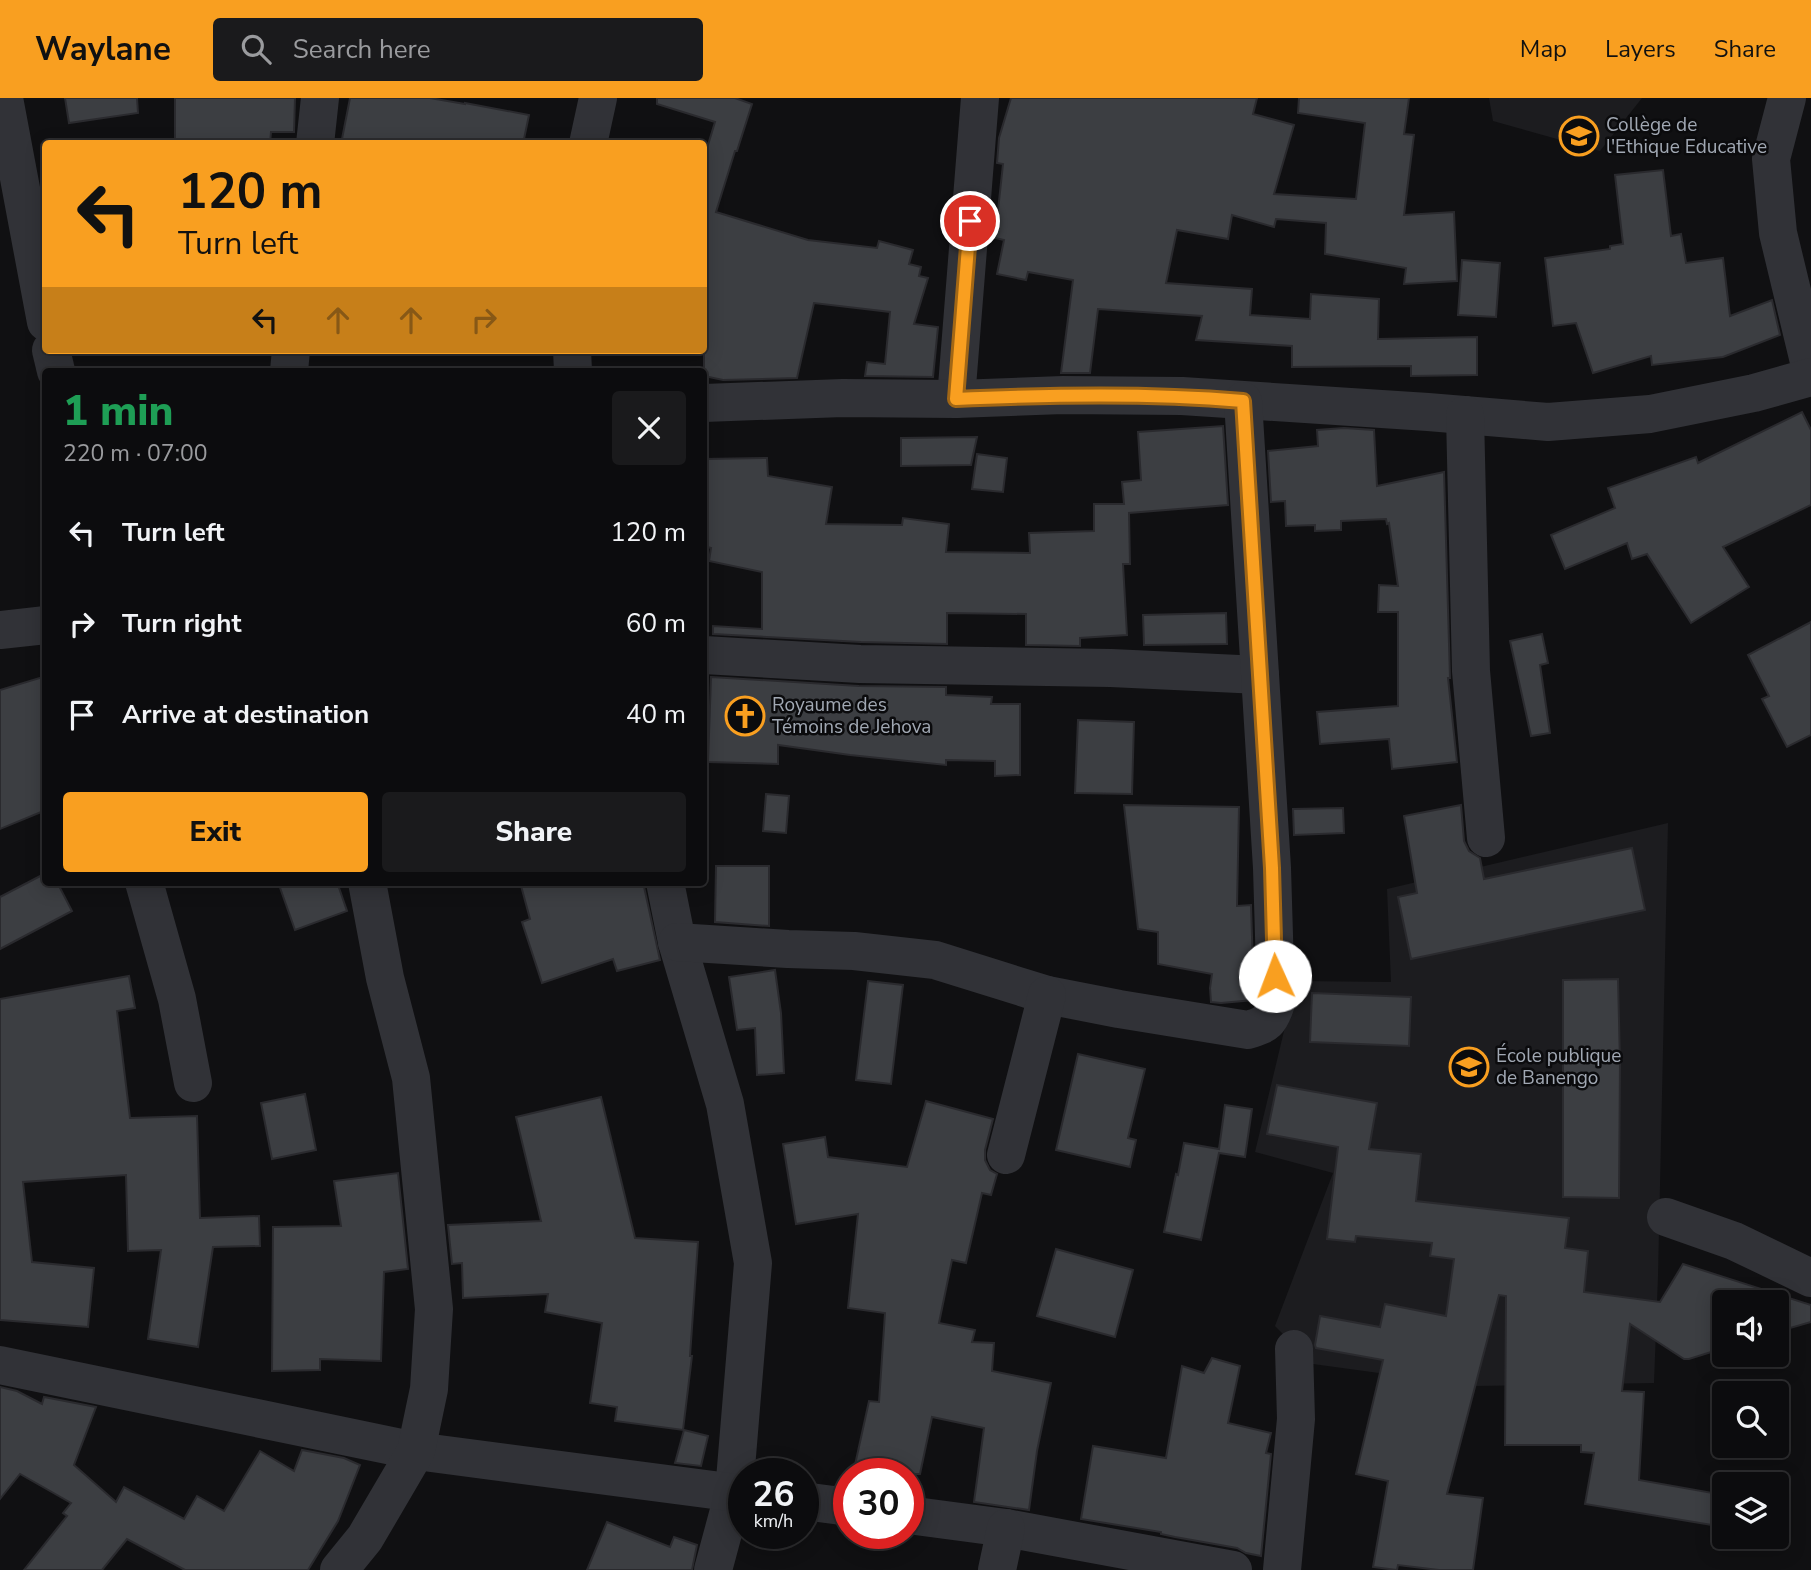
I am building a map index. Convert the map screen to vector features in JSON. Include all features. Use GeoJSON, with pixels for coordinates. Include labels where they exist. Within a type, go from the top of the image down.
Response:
{"type":"FeatureCollection","features":[{"type":"Feature","properties":{"kind":"street"},"geometry":{"type":"LineString","coordinates":[[4,98],[42,301]]}},
{"type":"Feature","properties":{"kind":"street"},"geometry":{"type":"LineString","coordinates":[[315,140],[320,98]]}},
{"type":"Feature","properties":{"kind":"street"},"geometry":{"type":"LineString","coordinates":[[589,140],[598,98]]}},
{"type":"Feature","properties":{"kind":"street"},"geometry":{"type":"LineString","coordinates":[[956,399],[980,98]]}},
{"type":"Feature","properties":{"kind":"street"},"geometry":{"type":"LineString","coordinates":[[1787,98],[1772,159],[1778,233],[1802,294],[1811,370]]}},
{"type":"Feature","properties":{"kind":"street"},"geometry":{"type":"LineString","coordinates":[[707,403],[844,398],[1182,396],[1548,422],[1650,414],[1754,393],[1811,377]]}},
{"type":"Feature","properties":{"kind":"street"},"geometry":{"type":"LineString","coordinates":[[677,942],[854,951],[935,960],[1047,995],[1119,1009],[1248,1030],[1262,1026],[1271,1019],[1276,1003],[1273,895],[1243,401]]}},
{"type":"Feature","properties":{"kind":"street"},"geometry":{"type":"LineString","coordinates":[[1465,415],[1471,671],[1486,838]]}},
{"type":"Feature","properties":{"kind":"street"},"geometry":{"type":"LineString","coordinates":[[0,630],[42,625]]}},
{"type":"Feature","properties":{"kind":"street"},"geometry":{"type":"LineString","coordinates":[[707,655],[860,664],[1111,668],[1260,675]]}},
{"type":"Feature","properties":{"kind":"street"},"geometry":{"type":"LineString","coordinates":[[145,886],[177,999],[193,1083]]}},
{"type":"Feature","properties":{"kind":"street"},"geometry":{"type":"LineString","coordinates":[[339,1570],[365,1538],[416,1451],[429,1389],[434,1309],[411,1078],[385,978],[368,886]]}},
{"type":"Feature","properties":{"kind":"street"},"geometry":{"type":"LineString","coordinates":[[665,886],[677,942],[725,1104],[753,1263],[741,1458]]}},
{"type":"Feature","properties":{"kind":"street"},"geometry":{"type":"LineString","coordinates":[[1006,1155],[1047,995]]}},
{"type":"Feature","properties":{"kind":"street"},"geometry":{"type":"LineString","coordinates":[[1666,1217],[1734,1241],[1811,1278]]}},
{"type":"Feature","properties":{"kind":"street"},"geometry":{"type":"LineString","coordinates":[[1282,1570],[1296,1419],[1294,1349]]}},
{"type":"Feature","properties":{"kind":"street"},"geometry":{"type":"LineString","coordinates":[[0,1365],[416,1451],[728,1492]]}},
{"type":"Feature","properties":{"kind":"street"},"geometry":{"type":"LineString","coordinates":[[924,1517],[1006,1528],[1233,1570]]}},
{"type":"Feature","properties":{"kind":"street"},"geometry":{"type":"LineString","coordinates":[[713,1570],[728,1526]]}},
{"type":"Feature","properties":{"kind":"street"},"geometry":{"type":"LineString","coordinates":[[997,1570],[1006,1528]]}},
{"type":"Feature","properties":{"kind":"shaded area","name":"Collège de l'Ethique Educative"},"geometry":{"type":"Polygon","coordinates":[[[1489,98],[1642,98],[1600,151],[1493,121],[1489,98]]]}},
{"type":"Feature","properties":{"kind":"shaded area","name":"École publique de Banengo"},"geometry":{"type":"Polygon","coordinates":[[[1668,823],[1654,1383],[1474,1386],[1313,1364],[1275,1326],[1333,1173],[1255,1152],[1296,981],[1391,982],[1387,889],[1668,823]]]}},
{"type":"Feature","properties":{"kind":"building"},"geometry":{"type":"Polygon","coordinates":[[[65,98],[137,98],[138,113],[69,123],[65,98]]]}},
{"type":"Feature","properties":{"kind":"building"},"geometry":{"type":"Polygon","coordinates":[[[175,98],[295,98],[294,132],[271,132],[270,140],[175,140],[175,98]]]}},
{"type":"Feature","properties":{"kind":"building"},"geometry":{"type":"Polygon","coordinates":[[[350,98],[430,98],[529,115],[524,140],[342,140],[350,98]]]}},
{"type":"Feature","properties":{"kind":"building"},"geometry":{"type":"Polygon","coordinates":[[[657,98],[735,98],[752,104],[716,212],[808,240],[877,248],[879,241],[913,250],[909,264],[921,267],[919,276],[928,278],[914,324],[938,327],[933,377],[865,376],[867,362],[885,364],[890,312],[814,303],[797,378],[723,380],[707,377],[704,354],[707,354],[707,148],[715,122],[657,104],[657,98]]]}},
{"type":"Feature","properties":{"kind":"building"},"geometry":{"type":"Polygon","coordinates":[[[1011,98],[1257,98],[1253,114],[1294,125],[1274,194],[1356,199],[1365,123],[1298,113],[1299,98],[1409,98],[1404,134],[1414,135],[1404,215],[1454,212],[1457,281],[1404,284],[1406,268],[1325,254],[1326,223],[1276,219],[1274,227],[1232,215],[1228,239],[1177,230],[1166,283],[1252,289],[1250,315],[1310,319],[1311,294],[1379,299],[1378,339],[1477,337],[1477,375],[1411,376],[1411,366],[1292,367],[1292,346],[1196,340],[1202,316],[1098,309],[1090,373],[1061,373],[1073,280],[1028,272],[1026,280],[997,274],[1004,240],[995,238],[1003,164],[997,163],[999,138],[1011,98]]]}},
{"type":"Feature","properties":{"kind":"building"},"geometry":{"type":"Polygon","coordinates":[[[1663,170],[1671,236],[1681,234],[1686,263],[1723,258],[1730,316],[1772,300],[1780,335],[1723,357],[1652,365],[1651,356],[1593,373],[1576,323],[1553,326],[1545,258],[1610,249],[1610,246],[1623,244],[1615,175],[1663,170]]]}},
{"type":"Feature","properties":{"kind":"building"},"geometry":{"type":"Polygon","coordinates":[[[1462,260],[1500,263],[1496,317],[1458,315],[1462,260]]]}},
{"type":"Feature","properties":{"kind":"building"},"geometry":{"type":"Polygon","coordinates":[[[1802,412],[1811,430],[1811,505],[1723,547],[1749,587],[1691,623],[1647,554],[1632,559],[1627,543],[1565,569],[1551,535],[1615,508],[1608,488],[1696,457],[1698,463],[1802,412]]]}},
{"type":"Feature","properties":{"kind":"building"},"geometry":{"type":"Polygon","coordinates":[[[1223,426],[1228,505],[1129,513],[1130,564],[1123,564],[1127,635],[1080,638],[1080,646],[1026,645],[1026,614],[947,613],[947,644],[713,634],[713,626],[762,629],[762,572],[709,561],[711,548],[707,547],[707,459],[767,458],[768,476],[832,487],[826,524],[902,525],[903,518],[949,524],[946,552],[1030,553],[1029,533],[1094,531],[1094,504],[1124,504],[1122,482],[1141,480],[1138,432],[1223,426]]]}},
{"type":"Feature","properties":{"kind":"building"},"geometry":{"type":"Polygon","coordinates":[[[1317,430],[1374,430],[1377,486],[1444,472],[1448,678],[1457,762],[1392,769],[1389,739],[1320,744],[1317,712],[1398,706],[1398,612],[1378,612],[1379,585],[1398,586],[1389,523],[1387,524],[1386,519],[1341,521],[1341,530],[1315,531],[1315,525],[1286,526],[1285,501],[1271,502],[1268,451],[1318,446],[1317,430]]]}},
{"type":"Feature","properties":{"kind":"building"},"geometry":{"type":"Polygon","coordinates":[[[977,437],[971,465],[901,466],[901,438],[977,437]]]}},
{"type":"Feature","properties":{"kind":"building"},"geometry":{"type":"Polygon","coordinates":[[[977,454],[1007,458],[1003,492],[972,489],[977,454]]]}},
{"type":"Feature","properties":{"kind":"building"},"geometry":{"type":"Polygon","coordinates":[[[1226,613],[1227,644],[1144,645],[1143,615],[1226,613]]]}},
{"type":"Feature","properties":{"kind":"building"},"geometry":{"type":"Polygon","coordinates":[[[1811,622],[1811,735],[1787,747],[1762,699],[1769,696],[1748,655],[1811,622]]]}},
{"type":"Feature","properties":{"kind":"building"},"geometry":{"type":"Polygon","coordinates":[[[1542,634],[1548,663],[1540,665],[1550,733],[1531,736],[1510,641],[1542,634]]]}},
{"type":"Feature","properties":{"kind":"building"},"geometry":{"type":"Polygon","coordinates":[[[42,677],[42,812],[0,829],[0,690],[42,677]]]}},
{"type":"Feature","properties":{"kind":"building"},"geometry":{"type":"Polygon","coordinates":[[[711,677],[859,686],[946,687],[946,695],[992,697],[991,704],[1020,704],[1020,775],[995,776],[995,761],[946,760],[946,765],[778,745],[778,764],[708,762],[711,677]]]}},
{"type":"Feature","properties":{"kind":"building"},"geometry":{"type":"Polygon","coordinates":[[[1078,720],[1134,722],[1132,794],[1075,793],[1078,720]]]}},
{"type":"Feature","properties":{"kind":"building"},"geometry":{"type":"Polygon","coordinates":[[[766,794],[789,796],[786,833],[763,831],[766,794]]]}},
{"type":"Feature","properties":{"kind":"building"},"geometry":{"type":"Polygon","coordinates":[[[1124,805],[1239,807],[1237,906],[1251,905],[1254,1000],[1211,1002],[1212,974],[1158,964],[1158,932],[1138,929],[1124,805]]]}},
{"type":"Feature","properties":{"kind":"building"},"geometry":{"type":"Polygon","coordinates":[[[1461,805],[1464,841],[1469,851],[1480,858],[1484,879],[1632,848],[1645,910],[1411,959],[1398,897],[1417,893],[1404,816],[1461,805]]]}},
{"type":"Feature","properties":{"kind":"building"},"geometry":{"type":"Polygon","coordinates":[[[1343,808],[1344,833],[1294,835],[1293,809],[1343,808]]]}},
{"type":"Feature","properties":{"kind":"building"},"geometry":{"type":"Polygon","coordinates":[[[716,866],[769,866],[769,926],[715,922],[716,866]]]}},
{"type":"Feature","properties":{"kind":"building"},"geometry":{"type":"Polygon","coordinates":[[[42,875],[42,886],[59,886],[72,911],[0,949],[0,897],[42,875]]]}},
{"type":"Feature","properties":{"kind":"building"},"geometry":{"type":"Polygon","coordinates":[[[279,886],[338,886],[347,911],[295,930],[279,886]]]}},
{"type":"Feature","properties":{"kind":"building"},"geometry":{"type":"Polygon","coordinates":[[[521,886],[644,886],[660,960],[617,971],[613,959],[542,983],[522,922],[530,919],[521,886]]]}},
{"type":"Feature","properties":{"kind":"building"},"geometry":{"type":"Polygon","coordinates":[[[775,970],[781,1013],[784,1073],[757,1075],[755,1028],[737,1030],[729,977],[775,970]]]}},
{"type":"Feature","properties":{"kind":"building"},"geometry":{"type":"Polygon","coordinates":[[[129,976],[135,1008],[117,1011],[130,1118],[197,1116],[200,1218],[259,1216],[260,1246],[213,1247],[198,1347],[148,1339],[161,1250],[128,1251],[126,1175],[23,1182],[32,1262],[94,1268],[88,1327],[0,1320],[0,999],[129,976]]]}},
{"type":"Feature","properties":{"kind":"building"},"geometry":{"type":"Polygon","coordinates":[[[1618,979],[1619,1198],[1563,1197],[1563,980],[1618,979]]]}},
{"type":"Feature","properties":{"kind":"building"},"geometry":{"type":"Polygon","coordinates":[[[868,981],[903,985],[891,1084],[856,1080],[868,981]]]}},
{"type":"Feature","properties":{"kind":"building"},"geometry":{"type":"Polygon","coordinates":[[[1312,993],[1411,997],[1409,1046],[1310,1042],[1312,993]]]}},
{"type":"Feature","properties":{"kind":"building"},"geometry":{"type":"Polygon","coordinates":[[[1078,1054],[1145,1069],[1128,1138],[1136,1140],[1130,1167],[1056,1150],[1078,1054]]]}},
{"type":"Feature","properties":{"kind":"building"},"geometry":{"type":"Polygon","coordinates":[[[1277,1085],[1377,1103],[1369,1149],[1421,1154],[1416,1201],[1569,1218],[1565,1248],[1588,1251],[1584,1292],[1660,1302],[1683,1264],[1764,1290],[1712,1290],[1712,1352],[1689,1359],[1684,1359],[1630,1324],[1622,1391],[1644,1392],[1639,1480],[1712,1493],[1712,1525],[1585,1504],[1594,1453],[1581,1452],[1581,1445],[1505,1445],[1506,1296],[1499,1295],[1447,1494],[1483,1498],[1473,1570],[1439,1570],[1398,1565],[1397,1570],[1373,1567],[1388,1481],[1356,1474],[1383,1360],[1316,1348],[1320,1316],[1380,1327],[1385,1304],[1446,1316],[1454,1259],[1430,1256],[1432,1243],[1356,1236],[1355,1242],[1327,1239],[1338,1147],[1267,1134],[1277,1085]]]}},
{"type":"Feature","properties":{"kind":"building"},"geometry":{"type":"Polygon","coordinates":[[[305,1094],[316,1150],[272,1159],[261,1103],[305,1094]]]}},
{"type":"Feature","properties":{"kind":"building"},"geometry":{"type":"Polygon","coordinates":[[[601,1097],[635,1238],[698,1242],[692,1356],[683,1430],[615,1421],[617,1407],[590,1403],[602,1323],[545,1312],[548,1294],[463,1298],[462,1263],[452,1264],[448,1225],[541,1221],[516,1117],[601,1097]]]}},
{"type":"Feature","properties":{"kind":"building"},"geometry":{"type":"Polygon","coordinates":[[[926,1101],[993,1119],[985,1160],[990,1170],[997,1174],[991,1195],[982,1193],[966,1263],[952,1260],[939,1323],[975,1330],[972,1342],[994,1343],[992,1371],[1051,1383],[1037,1451],[1029,1510],[974,1502],[984,1428],[932,1417],[923,1458],[857,1458],[869,1401],[879,1402],[885,1313],[848,1308],[858,1214],[796,1224],[783,1144],[825,1137],[828,1157],[907,1167],[926,1101]]]}},
{"type":"Feature","properties":{"kind":"building"},"geometry":{"type":"Polygon","coordinates":[[[1225,1105],[1252,1109],[1245,1157],[1219,1153],[1201,1240],[1164,1232],[1184,1143],[1219,1149],[1225,1105]]]}},
{"type":"Feature","properties":{"kind":"building"},"geometry":{"type":"Polygon","coordinates":[[[398,1173],[408,1269],[384,1272],[381,1361],[320,1359],[320,1370],[272,1371],[273,1227],[341,1226],[334,1181],[398,1173]]]}},
{"type":"Feature","properties":{"kind":"building"},"geometry":{"type":"Polygon","coordinates":[[[1056,1249],[1133,1270],[1115,1337],[1037,1316],[1056,1249]]]}},
{"type":"Feature","properties":{"kind":"building"},"geometry":{"type":"Polygon","coordinates":[[[1789,1298],[1811,1305],[1811,1322],[1789,1328],[1789,1298]]]}},
{"type":"Feature","properties":{"kind":"building"},"geometry":{"type":"Polygon","coordinates":[[[1212,1358],[1240,1366],[1228,1423],[1271,1433],[1266,1453],[1271,1454],[1261,1556],[1237,1548],[1161,1532],[1081,1519],[1093,1446],[1166,1458],[1182,1366],[1204,1373],[1212,1358]]]}},
{"type":"Feature","properties":{"kind":"building"},"geometry":{"type":"Polygon","coordinates":[[[0,1387],[17,1391],[42,1404],[44,1397],[96,1407],[74,1465],[116,1502],[124,1487],[184,1519],[197,1496],[224,1511],[260,1451],[294,1471],[302,1450],[344,1458],[360,1465],[338,1521],[308,1570],[185,1570],[127,1539],[102,1570],[24,1570],[67,1516],[63,1513],[71,1503],[20,1474],[0,1499],[0,1387]]]}},
{"type":"Feature","properties":{"kind":"building"},"geometry":{"type":"Polygon","coordinates":[[[684,1430],[708,1436],[701,1466],[675,1463],[684,1430]]]}},
{"type":"Feature","properties":{"kind":"building"},"geometry":{"type":"Polygon","coordinates":[[[607,1522],[670,1547],[674,1537],[697,1545],[692,1570],[587,1570],[607,1522]]]}},
{"type":"Feature","properties":{"kind":"place","name":"Collège de l'Ethique Educative"},"geometry":{"type":"Point","coordinates":[1579,136]}},
{"type":"Feature","properties":{"kind":"place","name":"Royaume des Témoins de Jehova"},"geometry":{"type":"Point","coordinates":[745,716]}},
{"type":"Feature","properties":{"kind":"place","name":"École publique de Banengo"},"geometry":{"type":"Point","coordinates":[1469,1067]}},
{"type":"Feature","properties":{"kind":"route"},"geometry":{"type":"LineString","coordinates":[[970,221],[956,399],[1063,395],[1182,396],[1243,401],[1272,868],[1275,976]]}}]}
